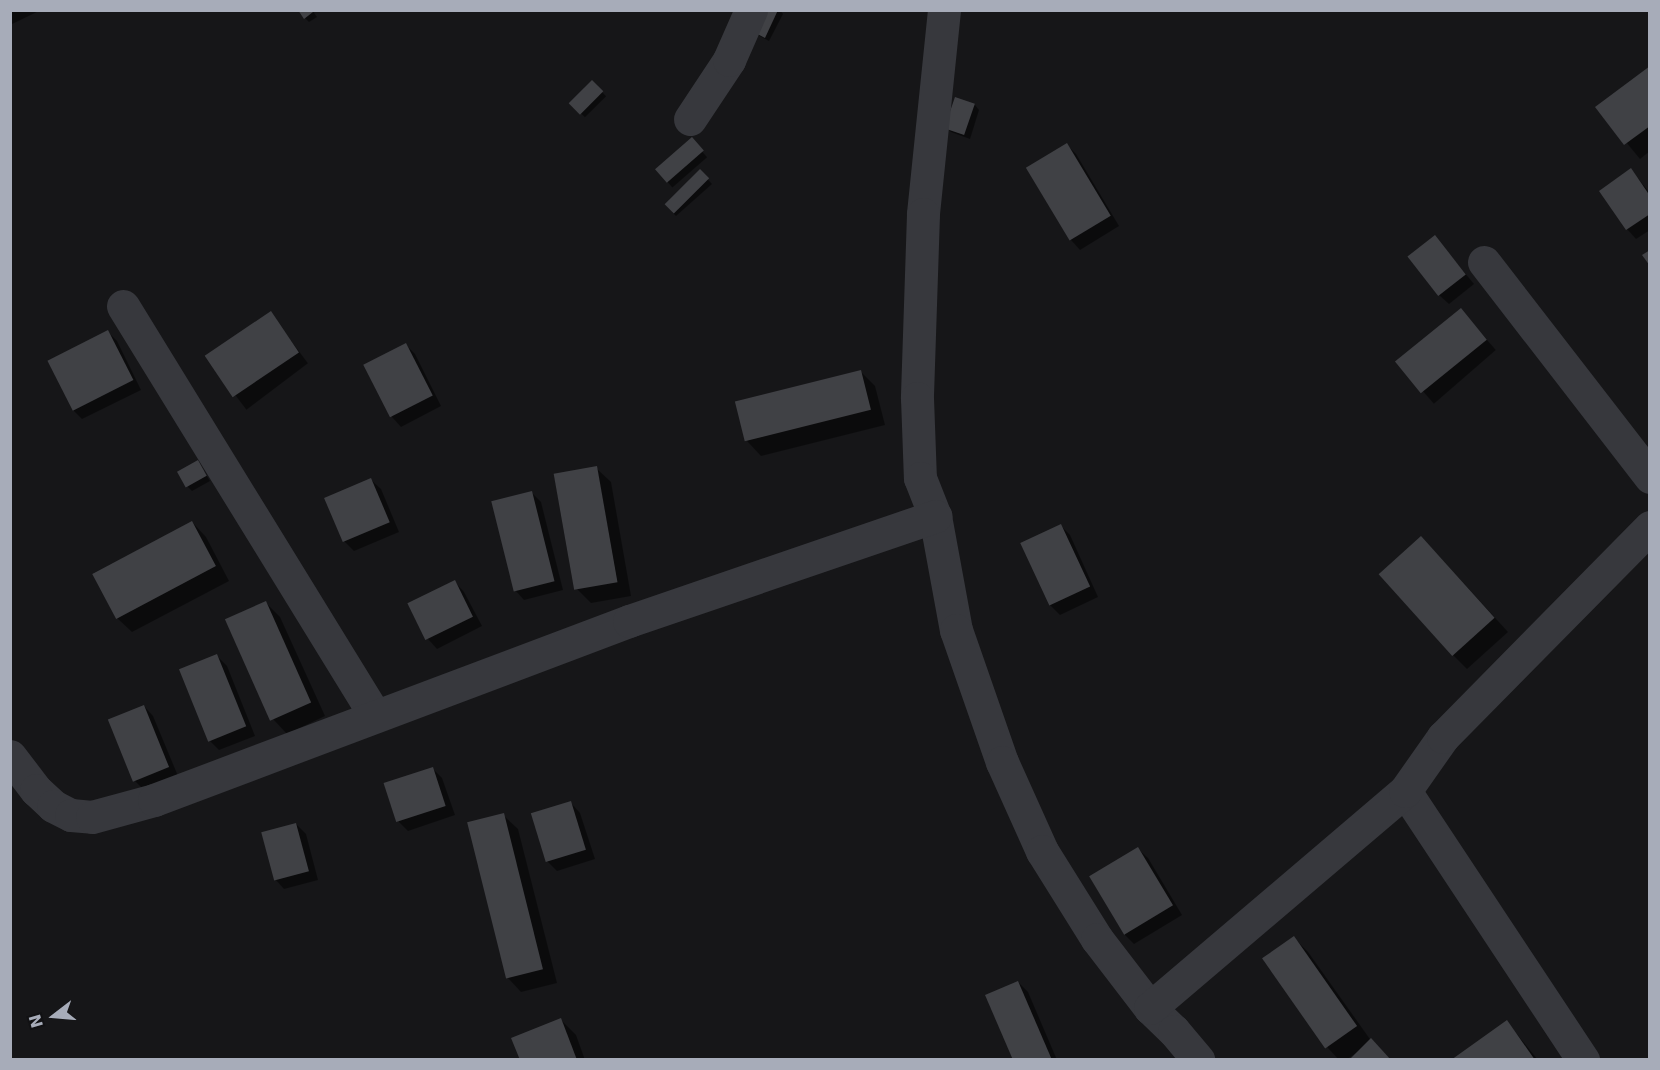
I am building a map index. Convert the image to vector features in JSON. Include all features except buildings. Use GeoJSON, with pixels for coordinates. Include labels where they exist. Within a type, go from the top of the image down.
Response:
{"type":"FeatureCollection","features":[{"type":"Feature","properties":{"kind":"street"},"geometry":{"type":"LineString","coordinates":[[690,119],[729,60],[751,10]]}},
{"type":"Feature","properties":{"kind":"street"},"geometry":{"type":"LineString","coordinates":[[944,10],[923,214],[917,398],[920,478],[935,516],[956,630],[1002,762],[1042,851],[1097,939],[1150,1008],[1198,1059]]}},
{"type":"Feature","properties":{"kind":"street"},"geometry":{"type":"LineString","coordinates":[[1484,262],[1650,477]]}},
{"type":"Feature","properties":{"kind":"street"},"geometry":{"type":"LineString","coordinates":[[123,306],[375,716]]}},
{"type":"Feature","properties":{"kind":"street"},"geometry":{"type":"LineString","coordinates":[[10,756],[36,790],[53,806],[71,815],[92,818],[154,800],[629,621],[935,516]]}},
{"type":"Feature","properties":{"kind":"street"},"geometry":{"type":"LineString","coordinates":[[1150,1008],[1405,791],[1443,738],[1650,527]]}},
{"type":"Feature","properties":{"kind":"street"},"geometry":{"type":"LineString","coordinates":[[1405,791],[1583,1059]]}}]}
